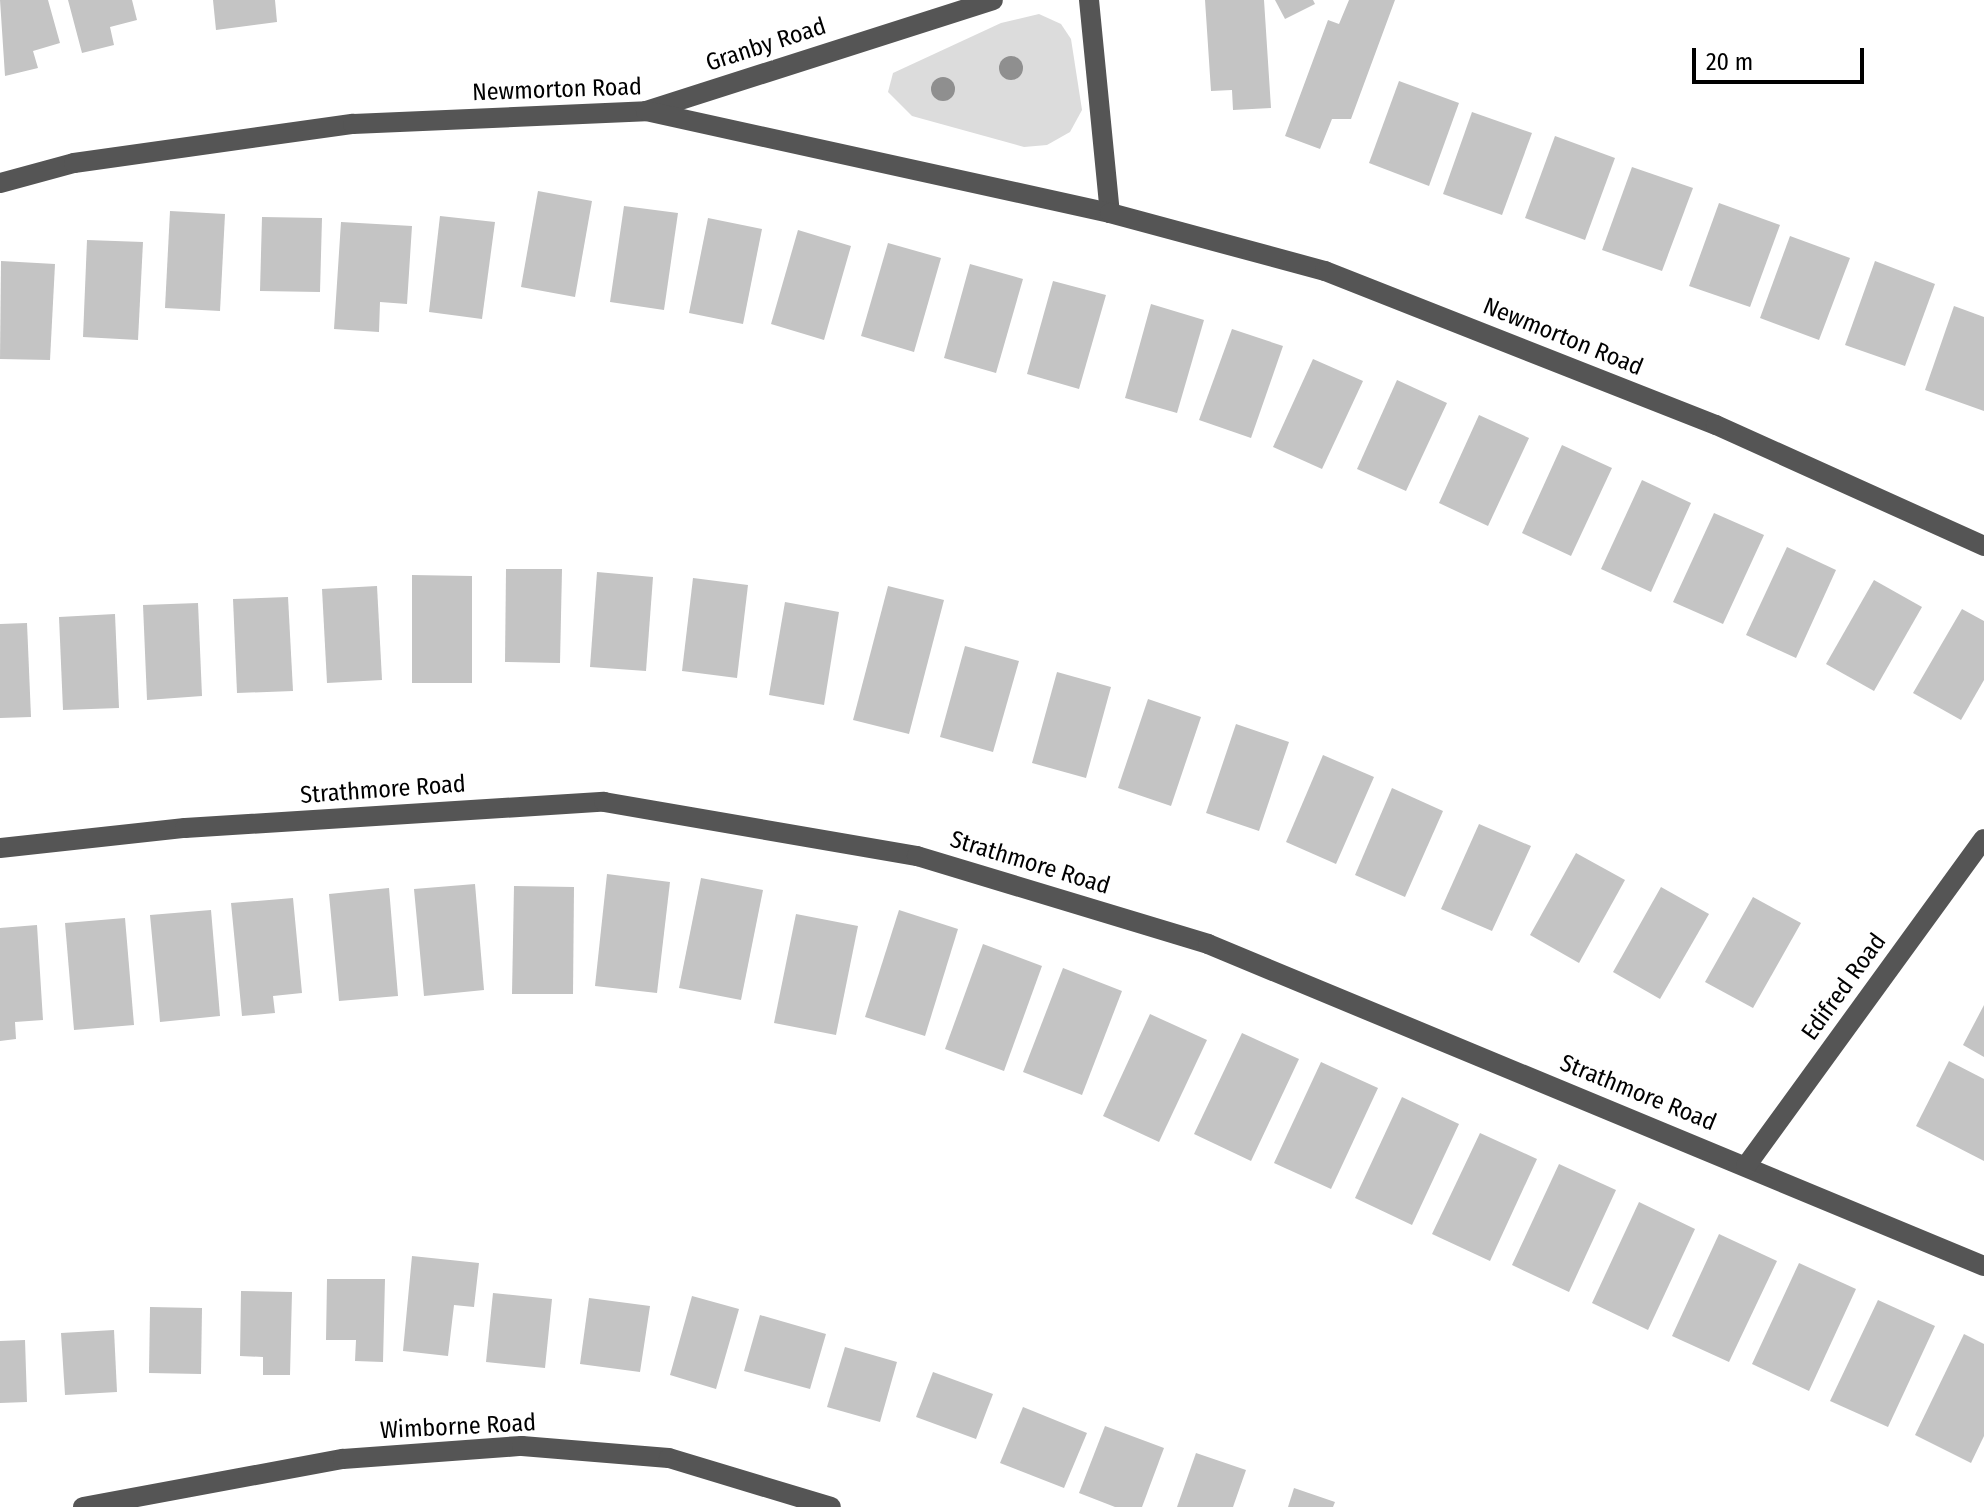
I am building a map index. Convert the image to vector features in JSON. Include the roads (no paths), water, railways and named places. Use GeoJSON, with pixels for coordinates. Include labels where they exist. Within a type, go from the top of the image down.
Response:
{"type":"FeatureCollection","features":[{"type":"Feature","properties":{"kind":"street","name":"Granby Road"},"geometry":{"type":"LineString","coordinates":[[646,111],[993,0]]}},
{"type":"Feature","properties":{"kind":"street"},"geometry":{"type":"LineString","coordinates":[[1089,0],[1110,213]]}},
{"type":"Feature","properties":{"kind":"street","name":"Newmorton Road"},"geometry":{"type":"LineString","coordinates":[[0,183],[74,163],[353,124],[646,111],[1110,213],[1325,271],[1716,425],[1984,546]]}},
{"type":"Feature","properties":{"kind":"street","name":"Strathmore Road"},"geometry":{"type":"LineString","coordinates":[[0,848],[185,828],[604,802],[917,856],[1208,944],[1984,1266]]}},
{"type":"Feature","properties":{"kind":"street","name":"Edifred Road"},"geometry":{"type":"LineString","coordinates":[[1746,1166],[1984,839]]}},
{"type":"Feature","properties":{"kind":"street","name":"Wimborne Road"},"geometry":{"type":"LineString","coordinates":[[83,1507],[343,1459],[522,1446],[669,1458],[831,1507]]}}]}
